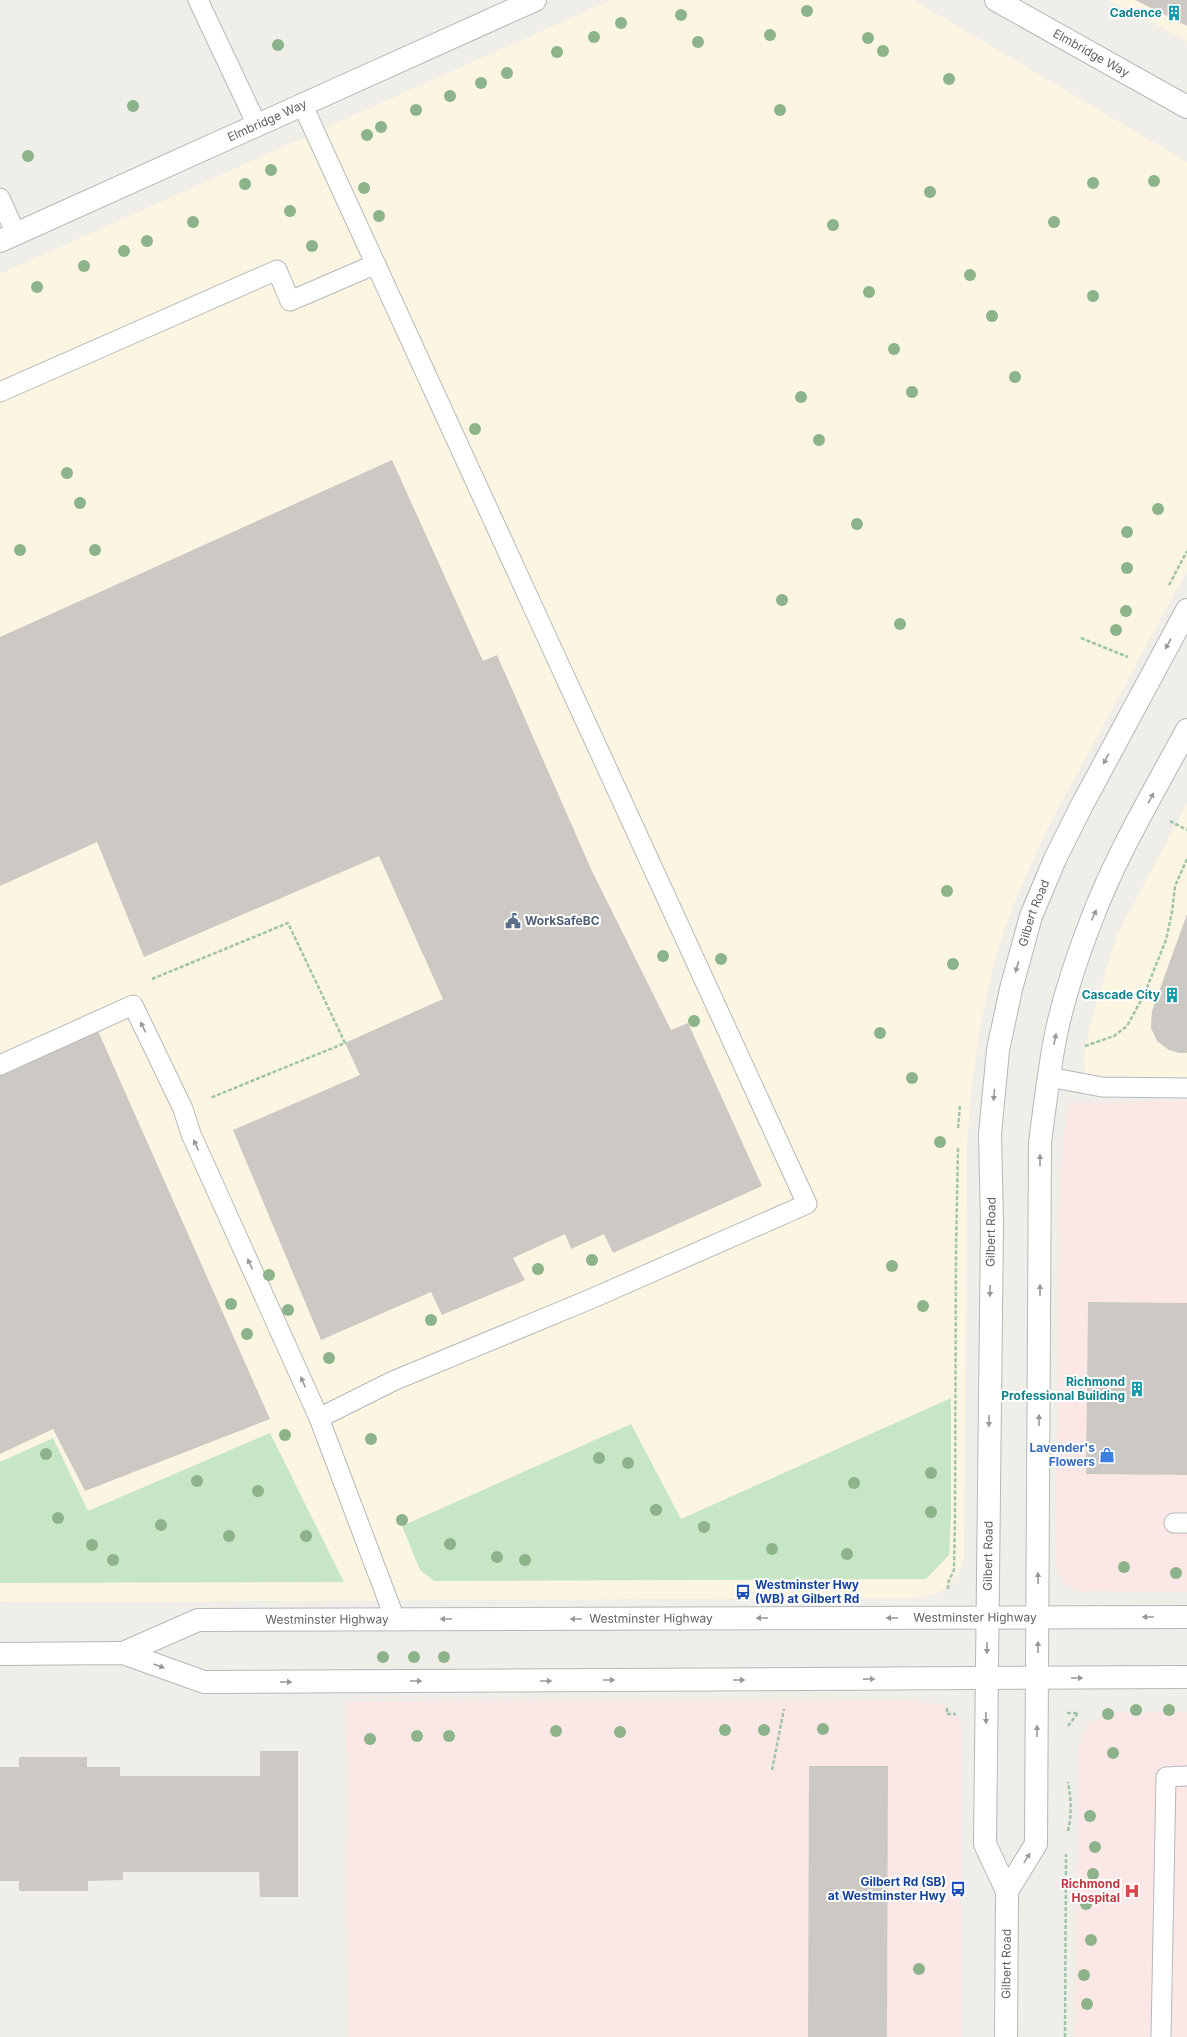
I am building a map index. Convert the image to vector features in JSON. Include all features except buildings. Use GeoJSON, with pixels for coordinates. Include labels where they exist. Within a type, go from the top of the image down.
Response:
{"type":"FeatureCollection","features":[{"type":"Feature","properties":{"kind":"main road","name":"Elmbridge Way"},"geometry":{"type":"LineString","coordinates":[[8,238],[257,125],[303,106],[504,6],[535,0]]}},
{"type":"Feature","properties":{"kind":"main road","name":"Elmbridge Way"},"geometry":{"type":"LineString","coordinates":[[996,0],[1187,107]]}},
{"type":"Feature","properties":{"kind":"main road","name":"Gilbert Road"},"geometry":{"type":"LineString","coordinates":[[1006,2037],[1007,1891],[985,1844],[992,1224],[990,1134],[998,1050],[1011,989],[1031,916],[1055,859],[1089,791],[1187,610]]}},
{"type":"Feature","properties":{"kind":"main road"},"geometry":{"type":"LineString","coordinates":[[1007,1891],[1036,1844],[1040,1142],[1049,1077],[1056,1033],[1072,977],[1091,921],[1121,853],[1187,730]]}},
{"type":"Feature","properties":{"kind":"main road","name":"Westminster Highway"},"geometry":{"type":"LineString","coordinates":[[122,1653],[198,1620],[1187,1617]]}},
{"type":"Feature","properties":{"kind":"main road","name":"Westminster Highway"},"geometry":{"type":"LineString","coordinates":[[0,1654],[122,1653],[204,1682],[1187,1677]]}},
{"type":"Feature","properties":{"kind":"lane"},"geometry":{"type":"LineString","coordinates":[[198,0],[235,82],[257,125]]}},
{"type":"Feature","properties":{"kind":"lane"},"geometry":{"type":"LineString","coordinates":[[303,106],[807,1204],[593,1298],[393,1381],[319,1418]]}},
{"type":"Feature","properties":{"kind":"lane"},"geometry":{"type":"LineString","coordinates":[[0,198],[8,238]]}},
{"type":"Feature","properties":{"kind":"lane"},"geometry":{"type":"LineString","coordinates":[[0,392],[277,270],[290,301],[376,264]]}},
{"type":"Feature","properties":{"kind":"lane"},"geometry":{"type":"LineString","coordinates":[[0,1065],[133,1005],[183,1109],[191,1134],[319,1418],[395,1619]]}},
{"type":"Feature","properties":{"kind":"lane"},"geometry":{"type":"LineString","coordinates":[[1049,1077],[1102,1087],[1187,1088]]}},
{"type":"Feature","properties":{"kind":"lane"},"geometry":{"type":"LineString","coordinates":[[1161,2037],[1166,1777],[1187,1776]]}},
{"type":"Feature","properties":{"kind":"path"},"geometry":{"type":"LineString","coordinates":[[1081,638],[1103,647]]}},
{"type":"Feature","properties":{"kind":"path"},"geometry":{"type":"LineString","coordinates":[[1170,821],[1187,830]]}},
{"type":"Feature","properties":{"kind":"path"},"geometry":{"type":"LineString","coordinates":[[1081,1048],[1114,1036],[1127,1026],[1144,995],[1166,940],[1172,912],[1175,886],[1187,859]]}},
{"type":"Feature","properties":{"kind":"path"},"geometry":{"type":"LineString","coordinates":[[152,979],[288,923],[345,1043],[183,1109]]}},
{"type":"Feature","properties":{"kind":"path"},"geometry":{"type":"LineString","coordinates":[[772,1770],[784,1708]]}},
{"type":"Feature","properties":{"kind":"path"},"geometry":{"type":"LineString","coordinates":[[1067,1733],[1067,1726],[1078,1713]]}},
{"type":"Feature","properties":{"kind":"path"},"geometry":{"type":"LineString","coordinates":[[1067,1775],[1070,1793],[1070,1822],[1068,1833]]}},
{"type":"Feature","properties":{"kind":"path"},"geometry":{"type":"LineString","coordinates":[[1064,2037],[1066,1847]]}},
{"type":"Feature","properties":{"kind":"shaded area"},"geometry":{"type":"Polygon","coordinates":[[[611,0],[913,0],[1187,162],[1187,570],[1045,833],[1017,896],[1004,930],[994,964],[980,1027],[971,1091],[967,1144],[964,1557],[961,1569],[946,1588],[938,1593],[922,1598],[0,1602],[0,274],[611,0]]]}},
{"type":"Feature","properties":{"kind":"shaded area"},"geometry":{"type":"Polygon","coordinates":[[[1109,0],[1187,0],[1187,41],[1109,0]]]}},
{"type":"Feature","properties":{"kind":"shaded area"},"geometry":{"type":"Polygon","coordinates":[[[1187,804],[1187,1079],[1085,1078],[1084,1054],[1091,1021],[1117,935],[1187,804]]]}},
{"type":"Feature","properties":{"kind":"shaded area"},"geometry":{"type":"Polygon","coordinates":[[[1187,1101],[1187,1592],[1077,1591],[1065,1585],[1056,1569],[1060,1176],[1068,1102],[1187,1101]]]}},
{"type":"Feature","properties":{"kind":"shaded area"},"geometry":{"type":"Polygon","coordinates":[[[916,1700],[942,1705],[954,1711],[961,1726],[961,2037],[348,2037],[347,1701],[916,1700]]]}},
{"type":"Feature","properties":{"kind":"shaded area","name":"Richmond Hospital"},"geometry":{"type":"Polygon","coordinates":[[[1110,1712],[1187,1712],[1187,2037],[1075,2037],[1079,1745],[1087,1726],[1110,1712]]]}},
{"type":"Feature","properties":{"kind":"green space"},"geometry":{"type":"Polygon","coordinates":[[[951,1398],[951,1517],[949,1555],[926,1579],[434,1581],[420,1570],[402,1526],[631,1424],[681,1519],[951,1398]]]}},
{"type":"Feature","properties":{"kind":"green space"},"geometry":{"type":"Polygon","coordinates":[[[270,1433],[344,1582],[0,1583],[0,1462],[53,1438],[88,1511],[270,1433]]]}},
{"type":"Feature","properties":{"kind":"place","name":"Cadence"},"geometry":{"type":"Point","coordinates":[1174,13]}},
{"type":"Feature","properties":{"kind":"place","name":"WorkSafeBC"},"geometry":{"type":"Point","coordinates":[513,921]}},
{"type":"Feature","properties":{"kind":"place","name":"Cascade City"},"geometry":{"type":"Point","coordinates":[1172,995]}},
{"type":"Feature","properties":{"kind":"place","name":"Richmond Professional Building"},"geometry":{"type":"Point","coordinates":[1137,1389]}},
{"type":"Feature","properties":{"kind":"place","name":"Lavender's Flowers"},"geometry":{"type":"Point","coordinates":[1107,1455]}},
{"type":"Feature","properties":{"kind":"place","name":"Westminster Hwy (WB) at Gilbert Rd"},"geometry":{"type":"Point","coordinates":[743,1592]}},
{"type":"Feature","properties":{"kind":"place","name":"Gilbert Rd (SB) at Westminster Hwy"},"geometry":{"type":"Point","coordinates":[958,1889]}},
{"type":"Feature","properties":{"kind":"place","name":"Richmond Hospital"},"geometry":{"type":"Point","coordinates":[1132,1891]}}]}
